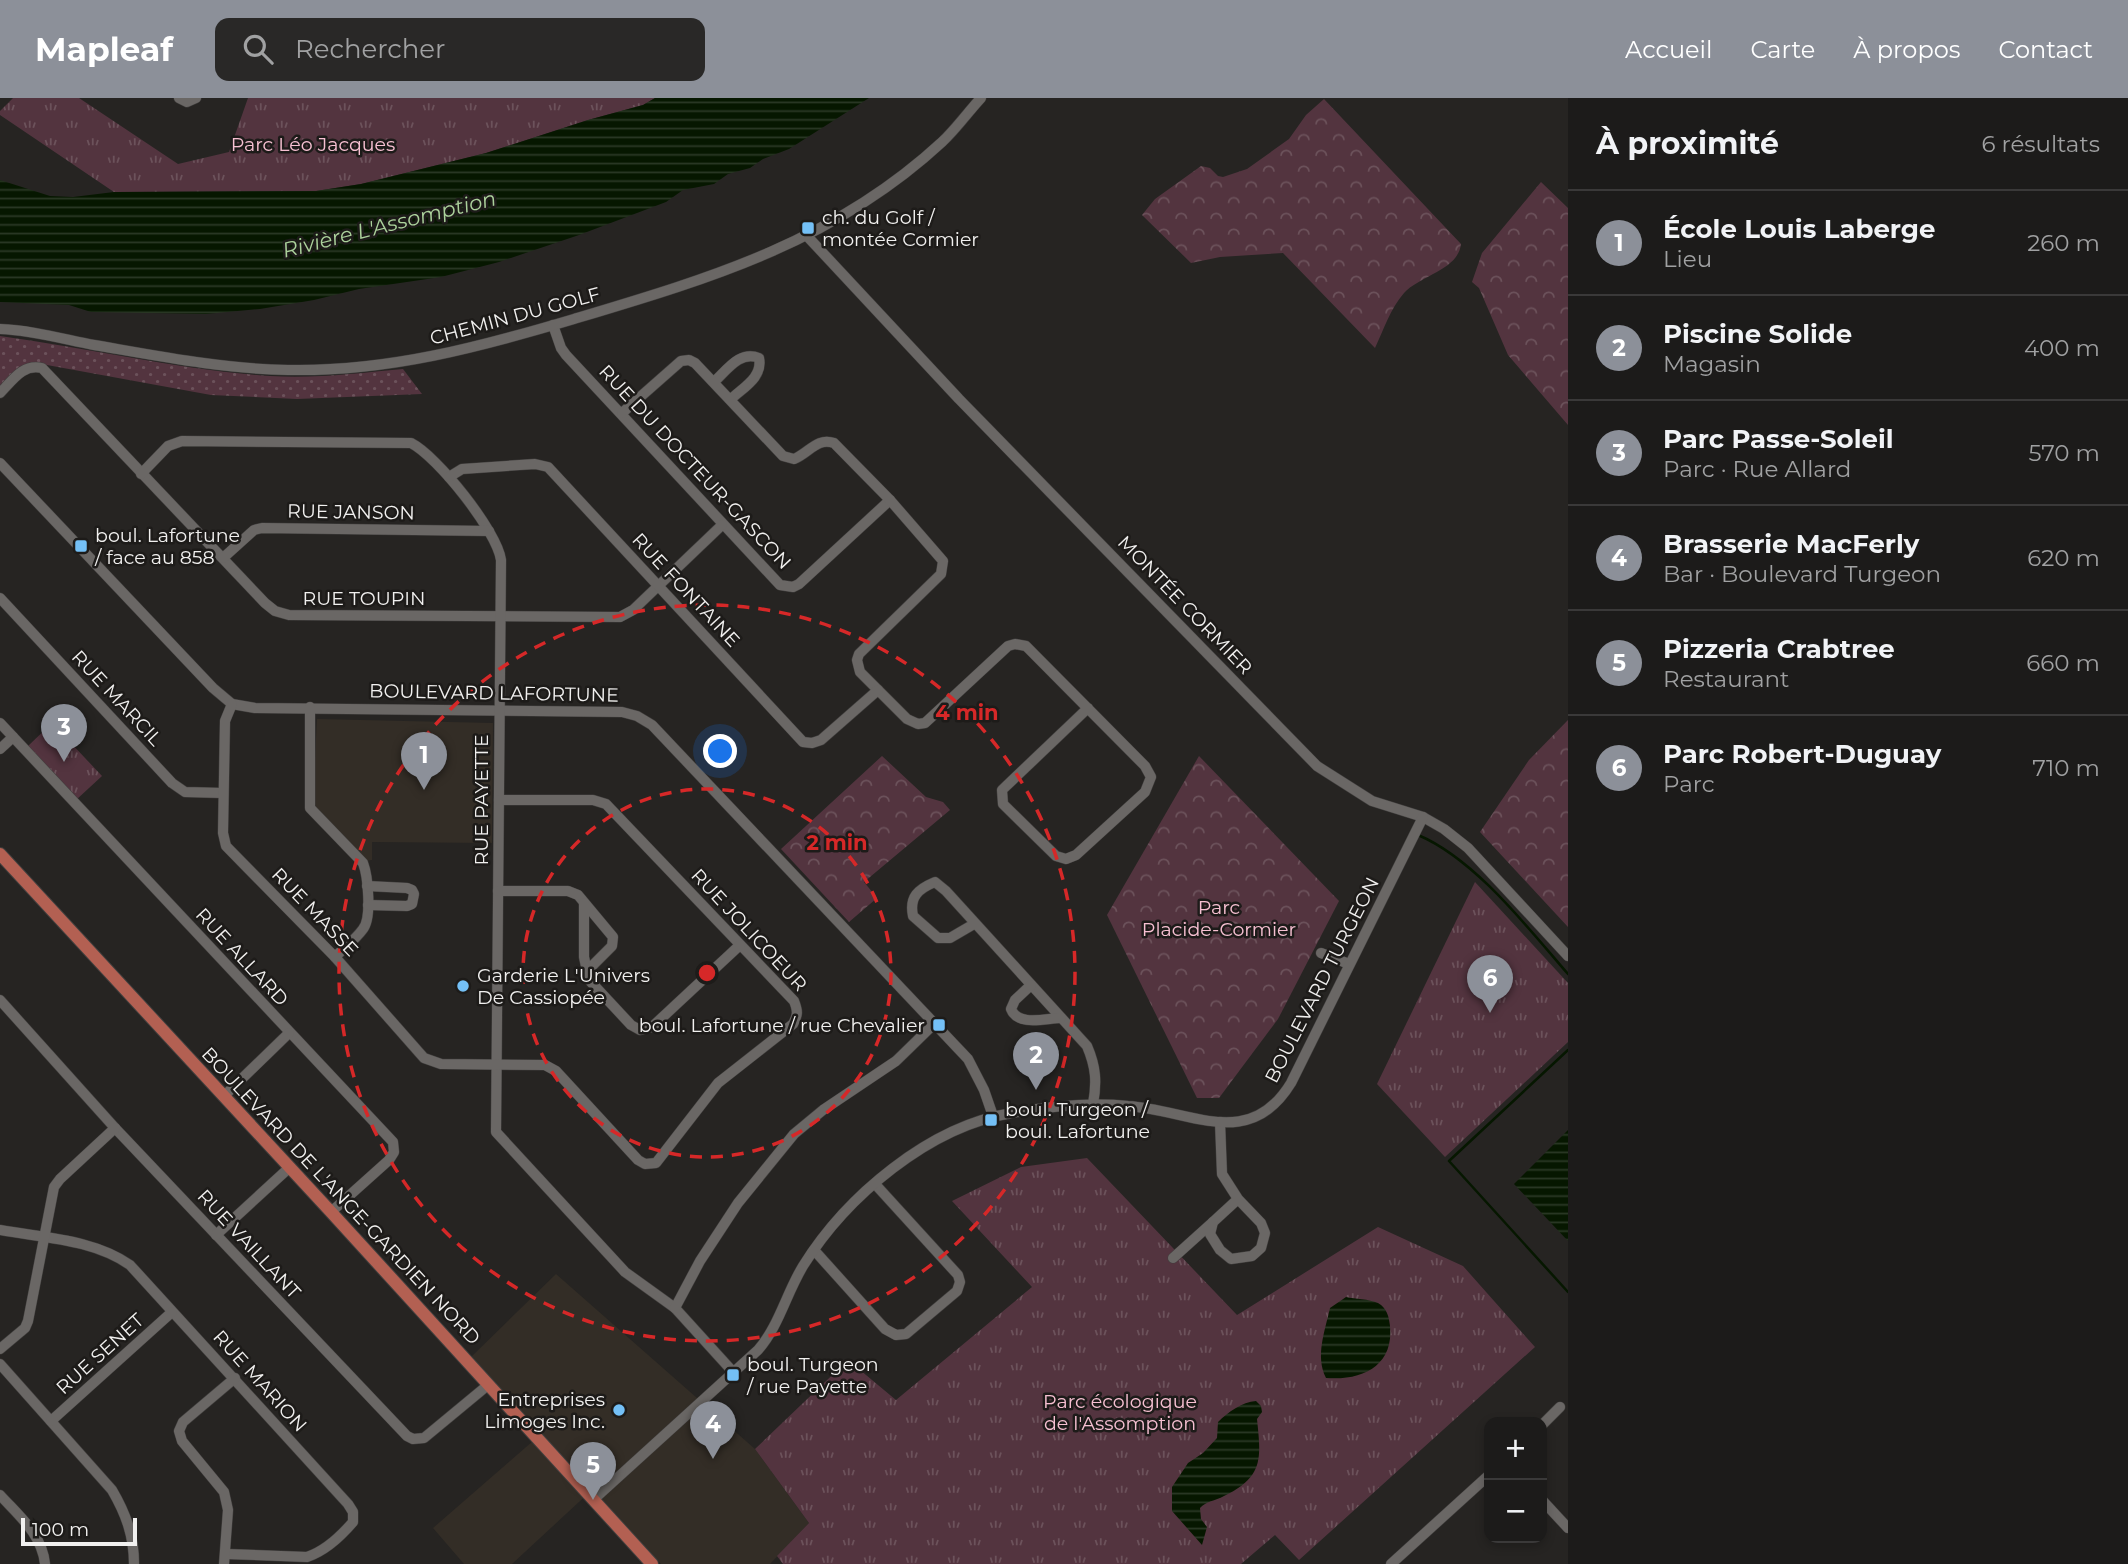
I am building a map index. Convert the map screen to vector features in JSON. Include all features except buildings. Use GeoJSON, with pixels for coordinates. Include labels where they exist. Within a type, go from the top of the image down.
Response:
{"type":"FeatureCollection","features":[{"type":"Feature","properties":{"kind":"main road","name":"BOULEVARD DE L'ANGE-GARDIEN NORD"},"geometry":{"type":"LineString","coordinates":[[0,854],[652,1564]]}},
{"type":"Feature","properties":{"kind":"street"},"geometry":{"type":"LineString","coordinates":[[179,98],[187,102],[196,98]]}},
{"type":"Feature","properties":{"kind":"street","name":"CHEMIN DU GOLF"},"geometry":{"type":"LineString","coordinates":[[0,329],[202,362],[286,370],[323,370],[417,360],[481,346],[717,275],[807,236],[863,203],[892,182],[943,141],[981,98]]}},
{"type":"Feature","properties":{"kind":"street","name":"MONTÉE CORMIER"},"geometry":{"type":"LineString","coordinates":[[807,236],[959,399],[1317,766],[1372,802],[1423,817],[1463,844],[1568,956]]}},
{"type":"Feature","properties":{"kind":"street","name":"RUE DU DOCTEUR-GASCON"},"geometry":{"type":"LineString","coordinates":[[552,325],[566,355],[780,585],[793,587],[799,584],[890,500]]}},
{"type":"Feature","properties":{"kind":"street"},"geometry":{"type":"LineString","coordinates":[[714,382],[741,357],[750,355],[758,358],[759,373],[731,399]]}},
{"type":"Feature","properties":{"kind":"street"},"geometry":{"type":"LineString","coordinates":[[622,413],[681,361],[689,360],[731,399],[783,456],[794,459],[820,442],[827,440],[834,443],[890,500],[943,561],[941,574],[859,654],[857,660],[860,672],[907,719],[918,724],[925,723],[1008,646],[1020,644],[1026,646],[1088,708],[1145,766],[1151,777],[1145,792],[1076,855],[1066,859],[1056,856],[1003,804],[1002,790],[1088,708]]}},
{"type":"Feature","properties":{"kind":"street","name":"RUE TOUPIN"},"geometry":{"type":"LineString","coordinates":[[0,393],[29,367],[42,368],[265,603],[275,611],[289,615],[620,617],[633,610],[659,587],[722,525]]}},
{"type":"Feature","properties":{"kind":"street","name":"RUE PAYETTE"},"geometry":{"type":"LineString","coordinates":[[141,474],[168,446],[182,441],[411,443],[419,447],[449,477],[489,531],[499,551],[500,617],[495,1132],[625,1272],[675,1308],[734,1373]]}},
{"type":"Feature","properties":{"kind":"street","name":"RUE FONTAINE"},"geometry":{"type":"LineString","coordinates":[[449,477],[462,469],[535,464],[548,467],[803,742],[821,740],[878,690]]}},
{"type":"Feature","properties":{"kind":"street"},"geometry":{"type":"LineString","coordinates":[[0,465],[213,688],[232,704]]}},
{"type":"Feature","properties":{"kind":"street","name":"RUE JANSON"},"geometry":{"type":"LineString","coordinates":[[223,558],[254,530],[262,528],[489,531]]}},
{"type":"Feature","properties":{"kind":"street","name":"RUE MARCIL"},"geometry":{"type":"LineString","coordinates":[[0,598],[172,783],[185,792],[223,793]]}},
{"type":"Feature","properties":{"kind":"street","name":"BOULEVARD LAFORTUNE"},"geometry":{"type":"LineString","coordinates":[[232,704],[255,708],[622,712],[637,716],[652,725],[968,1059],[984,1090],[993,1116]]}},
{"type":"Feature","properties":{"kind":"street","name":"RUE MASSE"},"geometry":{"type":"LineString","coordinates":[[232,704],[225,720],[223,834],[226,846],[335,957],[424,1058],[441,1064],[495,1064]]}},
{"type":"Feature","properties":{"kind":"street"},"geometry":{"type":"LineString","coordinates":[[310,707],[310,808],[363,863],[367,873],[368,905],[365,928],[335,957]]}},
{"type":"Feature","properties":{"kind":"street","name":"RUE ALLARD"},"geometry":{"type":"LineString","coordinates":[[0,723],[393,1142],[394,1152],[389,1160],[331,1212]]}},
{"type":"Feature","properties":{"kind":"street"},"geometry":{"type":"LineString","coordinates":[[0,749],[13,737]]}},
{"type":"Feature","properties":{"kind":"street","name":"RUE JOLICOEUR"},"geometry":{"type":"LineString","coordinates":[[495,1064],[545,1065],[551,1068],[638,1160],[645,1164],[656,1163],[718,1083],[793,1024],[797,1016],[794,1001],[606,804],[593,800],[499,800]]}},
{"type":"Feature","properties":{"kind":"street","name":"BOULEVARD TURGEON"},"geometry":{"type":"LineString","coordinates":[[593,1500],[734,1373],[768,1338],[793,1284],[831,1227],[875,1184],[937,1139],[993,1116],[1068,1104],[1131,1106],[1220,1122],[1237,1122],[1259,1117],[1281,1099],[1423,817]]}},
{"type":"Feature","properties":{"kind":"street"},"geometry":{"type":"LineString","coordinates":[[974,924],[944,939],[938,938],[913,916],[912,900],[917,892],[935,882],[946,891],[1087,1046],[1095,1064],[1097,1081],[1093,1104]]}},
{"type":"Feature","properties":{"kind":"street"},"geometry":{"type":"LineString","coordinates":[[367,886],[407,888],[414,894],[412,904],[407,906],[368,905]]}},
{"type":"Feature","properties":{"kind":"street"},"geometry":{"type":"LineString","coordinates":[[498,891],[568,891],[578,895],[611,933],[614,943],[587,971]]}},
{"type":"Feature","properties":{"kind":"street"},"geometry":{"type":"LineString","coordinates":[[584,903],[584,957],[590,981],[631,1025],[645,1030],[652,1027],[740,945]]}},
{"type":"Feature","properties":{"kind":"street"},"geometry":{"type":"LineString","coordinates":[[1321,953],[1349,964]]}},
{"type":"Feature","properties":{"kind":"street"},"geometry":{"type":"LineString","coordinates":[[1031,985],[1015,1000],[1011,1009],[1014,1015],[1028,1020],[1061,1018]]}},
{"type":"Feature","properties":{"kind":"street","name":"RUE VAILLANT"},"geometry":{"type":"LineString","coordinates":[[0,1000],[115,1128],[407,1436],[413,1439],[424,1438],[488,1385]]}},
{"type":"Feature","properties":{"kind":"street"},"geometry":{"type":"LineString","coordinates":[[675,1308],[700,1261],[738,1203],[794,1134],[823,1110],[896,1061],[934,1024]]}},
{"type":"Feature","properties":{"kind":"street"},"geometry":{"type":"LineString","coordinates":[[224,1096],[289,1033]]}},
{"type":"Feature","properties":{"kind":"street"},"geometry":{"type":"LineString","coordinates":[[1213,1222],[1210,1234],[1213,1241],[1231,1259],[1252,1256],[1261,1248],[1265,1233],[1261,1223],[1237,1199],[1222,1174],[1220,1122]]}},
{"type":"Feature","properties":{"kind":"street"},"geometry":{"type":"LineString","coordinates":[[0,1349],[24,1328],[28,1321],[54,1187],[115,1128]]}},
{"type":"Feature","properties":{"kind":"street"},"geometry":{"type":"LineString","coordinates":[[216,1235],[290,1167]]}},
{"type":"Feature","properties":{"kind":"street"},"geometry":{"type":"LineString","coordinates":[[814,1250],[885,1329],[895,1335],[906,1334],[957,1291],[960,1282],[958,1275],[875,1184]]}},
{"type":"Feature","properties":{"kind":"street"},"geometry":{"type":"LineString","coordinates":[[1173,1258],[1237,1199]]}},
{"type":"Feature","properties":{"kind":"street","name":"RUE MARION"},"geometry":{"type":"LineString","coordinates":[[0,1230],[91,1246],[130,1265],[353,1512],[353,1522],[318,1554],[307,1557],[225,1559]]}},
{"type":"Feature","properties":{"kind":"street","name":"RUE SENET"},"geometry":{"type":"LineString","coordinates":[[51,1421],[172,1311]]}},
{"type":"Feature","properties":{"kind":"street"},"geometry":{"type":"LineString","coordinates":[[0,1364],[106,1480],[122,1507],[131,1530],[134,1564]]}},
{"type":"Feature","properties":{"kind":"street"},"geometry":{"type":"LineString","coordinates":[[225,1559],[228,1510],[224,1492],[182,1441],[178,1431],[183,1422],[234,1378]]}},
{"type":"Feature","properties":{"kind":"street"},"geometry":{"type":"LineString","coordinates":[[1547,1420],[1560,1407]]}},
{"type":"Feature","properties":{"kind":"street"},"geometry":{"type":"LineString","coordinates":[[1391,1564],[1484,1480]]}},
{"type":"Feature","properties":{"kind":"street"},"geometry":{"type":"LineString","coordinates":[[0,1495],[38,1539],[45,1564]]}},
{"type":"Feature","properties":{"kind":"street"},"geometry":{"type":"LineString","coordinates":[[1547,1505],[1566,1523]]}},
{"type":"Feature","properties":{"kind":"shaded area"},"geometry":{"type":"Polygon","coordinates":[[[317,719],[493,723],[492,843],[372,842],[372,860],[365,861],[315,806],[313,796],[317,719]]]}},
{"type":"Feature","properties":{"kind":"shaded area"},"geometry":{"type":"Polygon","coordinates":[[[556,1274],[755,1449],[809,1523],[770,1564],[661,1564],[593,1489],[512,1564],[464,1564],[433,1528],[541,1434],[471,1357],[556,1274]]]}},
{"type":"Feature","properties":{"kind":"green space","name":"Parc Léo Jacques"},"geometry":{"type":"Polygon","coordinates":[[[13,98],[79,98],[178,164],[229,152],[248,98],[655,98],[643,105],[486,153],[361,184],[316,191],[114,192],[0,115],[0,111],[13,98]]]}},
{"type":"Feature","properties":{"kind":"green space"},"geometry":{"type":"Polygon","coordinates":[[[1324,99],[1461,244],[1453,260],[1411,287],[1399,299],[1375,348],[1283,253],[1220,257],[1191,263],[1142,215],[1155,199],[1201,166],[1210,168],[1223,177],[1247,169],[1289,139],[1306,115],[1324,99]]]}},
{"type":"Feature","properties":{"kind":"green space"},"geometry":{"type":"Polygon","coordinates":[[[1541,182],[1568,208],[1568,425],[1508,355],[1479,288],[1472,282],[1482,253],[1541,182]]]}},
{"type":"Feature","properties":{"kind":"green space"},"geometry":{"type":"Polygon","coordinates":[[[0,336],[168,364],[270,376],[320,376],[403,369],[422,394],[297,399],[211,395],[36,363],[0,389],[0,336]]]}},
{"type":"Feature","properties":{"kind":"green space"},"geometry":{"type":"Polygon","coordinates":[[[1568,720],[1568,927],[1480,832],[1529,760],[1568,720]]]}},
{"type":"Feature","properties":{"kind":"green space"},"geometry":{"type":"Polygon","coordinates":[[[52,723],[102,776],[76,800],[27,747],[52,723]]]}},
{"type":"Feature","properties":{"kind":"green space"},"geometry":{"type":"Polygon","coordinates":[[[882,756],[926,797],[943,802],[950,810],[864,882],[877,898],[849,922],[781,849],[882,756]]]}},
{"type":"Feature","properties":{"kind":"green space","name":"Parc Placide-Cormier"},"geometry":{"type":"Polygon","coordinates":[[[1199,756],[1339,901],[1278,1019],[1219,1098],[1197,1098],[1107,915],[1199,756]]]}},
{"type":"Feature","properties":{"kind":"green space"},"geometry":{"type":"Polygon","coordinates":[[[1475,882],[1568,983],[1568,1042],[1445,1157],[1377,1084],[1475,882]]]}},
{"type":"Feature","properties":{"kind":"green space","name":"Parc écologique de l'Assomption"},"geometry":{"type":"Polygon","coordinates":[[[1087,1158],[1237,1315],[1378,1227],[1463,1266],[1535,1347],[1299,1560],[1275,1535],[1241,1564],[783,1564],[777,1556],[809,1523],[755,1449],[848,1360],[896,1400],[1032,1287],[952,1201],[1021,1167],[1087,1158]]]}},
{"type":"Feature","properties":{"kind":"water","name":"Rivière L'Assomption"},"geometry":{"type":"Polygon","coordinates":[[[655,98],[869,98],[789,149],[763,159],[750,168],[728,174],[714,184],[683,190],[666,202],[579,235],[499,262],[441,277],[359,289],[260,309],[206,314],[91,312],[69,305],[0,302],[0,180],[50,196],[73,197],[114,192],[316,191],[361,184],[486,153],[643,105],[655,98]]]}},
{"type":"Feature","properties":{"kind":"water"},"geometry":{"type":"Polygon","coordinates":[[[1568,1130],[1568,1241],[1514,1184],[1568,1130]]]}},
{"type":"Feature","properties":{"kind":"water"},"geometry":{"type":"Polygon","coordinates":[[[1346,1297],[1378,1303],[1384,1307],[1389,1319],[1390,1340],[1381,1361],[1373,1368],[1352,1377],[1326,1378],[1321,1352],[1330,1308],[1346,1297]]]}},
{"type":"Feature","properties":{"kind":"water"},"geometry":{"type":"Polygon","coordinates":[[[1256,1401],[1262,1412],[1257,1419],[1257,1465],[1253,1474],[1237,1489],[1200,1508],[1201,1519],[1207,1527],[1202,1545],[1172,1511],[1172,1487],[1188,1463],[1203,1453],[1217,1438],[1218,1422],[1235,1408],[1256,1401]]]}},
{"type":"Feature","properties":{"kind":"waterway"},"geometry":{"type":"LineString","coordinates":[[1418,835],[1460,860],[1480,877],[1568,974]]}},
{"type":"Feature","properties":{"kind":"waterway"},"geometry":{"type":"LineString","coordinates":[[1568,1050],[1449,1161],[1568,1292]]}},
{"type":"Feature","properties":{"kind":"place","name":"ch. du Golf / montée Cormier"},"geometry":{"type":"Point","coordinates":[808,228]}},
{"type":"Feature","properties":{"kind":"place","name":"boul. Lafortune / face au 858"},"geometry":{"type":"Point","coordinates":[81,546]}},
{"type":"Feature","properties":{"kind":"place","name":"Parc Passe-Soleil"},"geometry":{"type":"Point","coordinates":[64,762]}},
{"type":"Feature","properties":{"kind":"place","name":"École Louis Laberge"},"geometry":{"type":"Point","coordinates":[424,790]}},
{"type":"Feature","properties":{"kind":"place","name":"Garderie L'Univers De Cassiopée"},"geometry":{"type":"Point","coordinates":[463,986]}},
{"type":"Feature","properties":{"kind":"place","name":"Parc Robert-Duguay"},"geometry":{"type":"Point","coordinates":[1490,1013]}},
{"type":"Feature","properties":{"kind":"place","name":"boul. Lafortune / rue Chevalier"},"geometry":{"type":"Point","coordinates":[939,1025]}},
{"type":"Feature","properties":{"kind":"place","name":"Piscine Solide"},"geometry":{"type":"Point","coordinates":[1036,1090]}},
{"type":"Feature","properties":{"kind":"place","name":"boul. Turgeon / boul. Lafortune"},"geometry":{"type":"Point","coordinates":[991,1120]}},
{"type":"Feature","properties":{"kind":"place","name":"boul. Turgeon / rue Payette"},"geometry":{"type":"Point","coordinates":[733,1375]}},
{"type":"Feature","properties":{"kind":"place","name":"Entreprises Limoges Inc."},"geometry":{"type":"Point","coordinates":[619,1410]}},
{"type":"Feature","properties":{"kind":"place","name":"Brasserie MacFerly"},"geometry":{"type":"Point","coordinates":[713,1459]}},
{"type":"Feature","properties":{"kind":"place","name":"Pizzeria Crabtree"},"geometry":{"type":"Point","coordinates":[593,1500]}}]}
